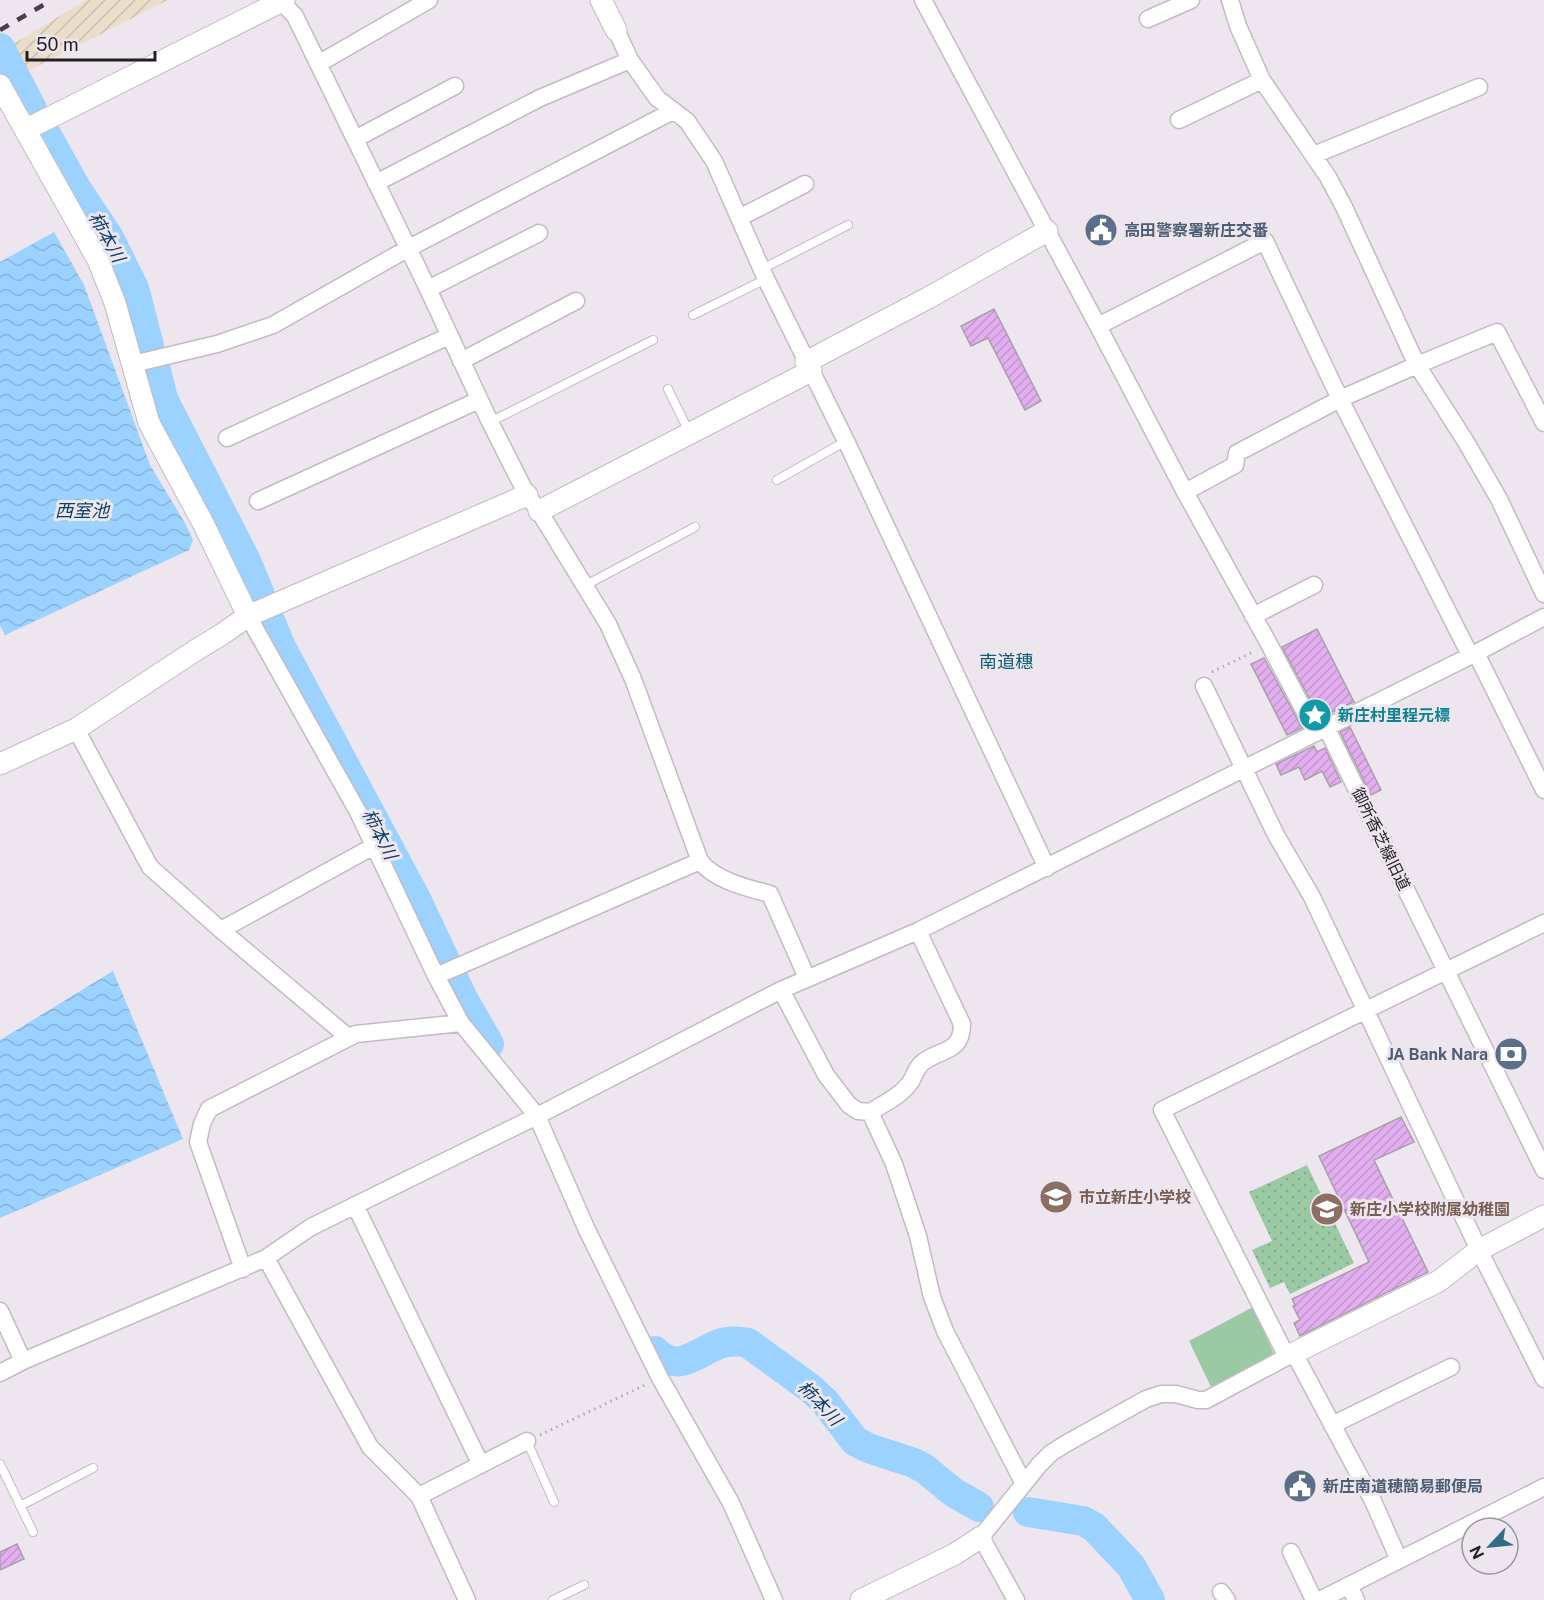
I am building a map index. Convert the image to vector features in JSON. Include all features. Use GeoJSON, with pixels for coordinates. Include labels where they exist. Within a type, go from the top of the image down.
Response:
{"type":"FeatureCollection","features":[{"type":"Feature","properties":{"kind":"street"},"geometry":{"type":"LineString","coordinates":[[318,64],[429,0]]}},
{"type":"Feature","properties":{"kind":"street"},"geometry":{"type":"LineString","coordinates":[[602,0],[630,60],[657,98],[687,121],[714,160],[764,274],[846,441],[1047,868]]}},
{"type":"Feature","properties":{"kind":"street","name":"御所香芝線旧道"},"geometry":{"type":"LineString","coordinates":[[922,0],[1185,492],[1253,616],[1321,730],[1446,972],[1544,1170]]}},
{"type":"Feature","properties":{"kind":"street"},"geometry":{"type":"LineString","coordinates":[[1148,19],[1191,0]]}},
{"type":"Feature","properties":{"kind":"street"},"geometry":{"type":"LineString","coordinates":[[1230,0],[1238,26],[1262,80],[1314,155],[1344,207],[1417,365],[1499,499],[1544,594]]}},
{"type":"Feature","properties":{"kind":"street"},"geometry":{"type":"LineString","coordinates":[[25,130],[282,1],[295,16],[490,422],[533,503],[608,624],[633,679],[700,861],[705,868],[720,877],[770,894],[807,978]]}},
{"type":"Feature","properties":{"kind":"street"},"geometry":{"type":"LineString","coordinates":[[376,183],[540,98],[630,60]]}},
{"type":"Feature","properties":{"kind":"street"},"geometry":{"type":"LineString","coordinates":[[1179,120],[1262,80]]}},
{"type":"Feature","properties":{"kind":"street"},"geometry":{"type":"LineString","coordinates":[[0,85],[98,260],[115,303],[149,423],[248,616],[445,972],[461,1023],[537,1116],[588,1230],[660,1378],[730,1503],[774,1600]]}},
{"type":"Feature","properties":{"kind":"street"},"geometry":{"type":"LineString","coordinates":[[355,139],[454,86]]}},
{"type":"Feature","properties":{"kind":"street"},"geometry":{"type":"LineString","coordinates":[[1314,155],[1479,87]]}},
{"type":"Feature","properties":{"kind":"street"},"geometry":{"type":"LineString","coordinates":[[133,364],[217,344],[273,325],[407,249],[674,111]]}},
{"type":"Feature","properties":{"kind":"street"},"geometry":{"type":"LineString","coordinates":[[739,218],[805,184]]}},
{"type":"Feature","properties":{"kind":"street"},"geometry":{"type":"LineString","coordinates":[[0,764],[76,729],[248,616],[533,503],[689,433],[1047,231]]}},
{"type":"Feature","properties":{"kind":"street"},"geometry":{"type":"LineString","coordinates":[[428,289],[539,232]]}},
{"type":"Feature","properties":{"kind":"street"},"geometry":{"type":"LineString","coordinates":[[1098,326],[1265,241],[1340,399],[1544,790]]}},
{"type":"Feature","properties":{"kind":"street"},"geometry":{"type":"LineString","coordinates":[[460,361],[576,301]]}},
{"type":"Feature","properties":{"kind":"street"},"geometry":{"type":"LineString","coordinates":[[1185,492],[1235,465],[1237,453],[1340,399],[1497,332],[1544,423]]}},
{"type":"Feature","properties":{"kind":"street"},"geometry":{"type":"LineString","coordinates":[[227,438],[449,336]]}},
{"type":"Feature","properties":{"kind":"street"},"geometry":{"type":"LineString","coordinates":[[258,501],[479,399]]}},
{"type":"Feature","properties":{"kind":"street"},"geometry":{"type":"LineString","coordinates":[[1253,616],[1314,585]]}},
{"type":"Feature","properties":{"kind":"street"},"geometry":{"type":"LineString","coordinates":[[0,1373],[23,1361],[266,1258],[311,1227],[537,1116],[781,990],[918,931],[1047,868],[1544,617]]}},
{"type":"Feature","properties":{"kind":"street"},"geometry":{"type":"LineString","coordinates":[[1204,686],[1276,836],[1312,897],[1479,1250],[1544,1379]]}},
{"type":"Feature","properties":{"kind":"street"},"geometry":{"type":"LineString","coordinates":[[76,729],[150,867],[348,1037]]}},
{"type":"Feature","properties":{"kind":"street"},"geometry":{"type":"LineString","coordinates":[[221,930],[374,846]]}},
{"type":"Feature","properties":{"kind":"street"},"geometry":{"type":"LineString","coordinates":[[445,972],[700,861]]}},
{"type":"Feature","properties":{"kind":"street"},"geometry":{"type":"LineString","coordinates":[[1399,1560],[1373,1501],[1332,1425],[1290,1355],[1162,1110],[1544,923]]}},
{"type":"Feature","properties":{"kind":"street"},"geometry":{"type":"LineString","coordinates":[[781,990],[826,1075],[849,1105],[858,1111],[870,1112],[902,1092],[923,1062],[955,1045],[962,1036],[962,1024],[918,931]]}},
{"type":"Feature","properties":{"kind":"street"},"geometry":{"type":"LineString","coordinates":[[243,1269],[198,1142],[202,1124],[209,1109],[356,1034],[461,1023]]}},
{"type":"Feature","properties":{"kind":"street"},"geometry":{"type":"LineString","coordinates":[[870,1112],[894,1164],[918,1236],[932,1297],[945,1331],[1024,1484]]}},
{"type":"Feature","properties":{"kind":"street"},"geometry":{"type":"LineString","coordinates":[[355,1205],[481,1465]]}},
{"type":"Feature","properties":{"kind":"street"},"geometry":{"type":"LineString","coordinates":[[861,1600],[955,1554],[981,1537],[1039,1465],[1051,1453],[1067,1443],[1146,1399],[1161,1394],[1176,1394],[1206,1400],[1290,1355],[1439,1281],[1479,1250],[1544,1216]]}},
{"type":"Feature","properties":{"kind":"street"},"geometry":{"type":"LineString","coordinates":[[266,1258],[370,1447],[419,1496],[467,1600]]}},
{"type":"Feature","properties":{"kind":"street"},"geometry":{"type":"LineString","coordinates":[[0,1311],[23,1361]]}},
{"type":"Feature","properties":{"kind":"street"},"geometry":{"type":"LineString","coordinates":[[1332,1425],[1451,1367]]}},
{"type":"Feature","properties":{"kind":"street"},"geometry":{"type":"LineString","coordinates":[[419,1496],[527,1441]]}},
{"type":"Feature","properties":{"kind":"street"},"geometry":{"type":"LineString","coordinates":[[1320,1600],[1352,1592],[1399,1560],[1544,1487]]}},
{"type":"Feature","properties":{"kind":"street"},"geometry":{"type":"LineString","coordinates":[[981,1537],[1016,1600]]}},
{"type":"Feature","properties":{"kind":"street"},"geometry":{"type":"LineString","coordinates":[[1291,1552],[1314,1600]]}},
{"type":"Feature","properties":{"kind":"lane"},"geometry":{"type":"LineString","coordinates":[[693,315],[848,225]]}},
{"type":"Feature","properties":{"kind":"lane"},"geometry":{"type":"LineString","coordinates":[[490,422],[653,340]]}},
{"type":"Feature","properties":{"kind":"lane"},"geometry":{"type":"LineString","coordinates":[[668,389],[689,433]]}},
{"type":"Feature","properties":{"kind":"lane"},"geometry":{"type":"LineString","coordinates":[[777,480],[846,441]]}},
{"type":"Feature","properties":{"kind":"lane"},"geometry":{"type":"LineString","coordinates":[[584,586],[695,527]]}},
{"type":"Feature","properties":{"kind":"lane"},"geometry":{"type":"LineString","coordinates":[[527,1441],[554,1502]]}},
{"type":"Feature","properties":{"kind":"lane"},"geometry":{"type":"LineString","coordinates":[[0,1464],[33,1532]]}},
{"type":"Feature","properties":{"kind":"lane"},"geometry":{"type":"LineString","coordinates":[[20,1506],[93,1468]]}},
{"type":"Feature","properties":{"kind":"lane"},"geometry":{"type":"LineString","coordinates":[[553,1600],[584,1586]]}},
{"type":"Feature","properties":{"kind":"path"},"geometry":{"type":"LineString","coordinates":[[1204,686],[1208,674],[1269,644]]}},
{"type":"Feature","properties":{"kind":"path"},"geometry":{"type":"LineString","coordinates":[[527,1441],[660,1378]]}},
{"type":"Feature","properties":{"kind":"shaded area"},"geometry":{"type":"Polygon","coordinates":[[[86,0],[168,0],[12,79],[0,52],[86,0]]]}},
{"type":"Feature","properties":{"kind":"green space"},"geometry":{"type":"Polygon","coordinates":[[[1307,1165],[1354,1263],[1290,1294],[1284,1282],[1270,1288],[1252,1250],[1272,1241],[1249,1192],[1307,1165]]]}},
{"type":"Feature","properties":{"kind":"green space"},"geometry":{"type":"Polygon","coordinates":[[[1253,1307],[1274,1354],[1211,1387],[1189,1341],[1253,1307]]]}},
{"type":"Feature","properties":{"kind":"water","name":"西室池"},"geometry":{"type":"Polygon","coordinates":[[[54,232],[84,285],[150,465],[193,540],[189,550],[5,635],[0,625],[0,262],[54,232]]]}},
{"type":"Feature","properties":{"kind":"water"},"geometry":{"type":"Polygon","coordinates":[[[113,971],[183,1139],[0,1218],[0,1040],[113,971]]]}},
{"type":"Feature","properties":{"kind":"building"},"geometry":{"type":"Polygon","coordinates":[[[994,309],[1041,401],[1025,410],[988,338],[971,346],[961,326],[994,309]]]}},
{"type":"Feature","properties":{"kind":"building"},"geometry":{"type":"Polygon","coordinates":[[[1317,629],[1354,702],[1320,718],[1282,647],[1317,629]]]}},
{"type":"Feature","properties":{"kind":"building"},"geometry":{"type":"Polygon","coordinates":[[[1264,658],[1302,728],[1287,735],[1251,664],[1264,658]]]}},
{"type":"Feature","properties":{"kind":"building"},"geometry":{"type":"Polygon","coordinates":[[[1350,727],[1381,790],[1371,795],[1340,732],[1350,727]]]}},
{"type":"Feature","properties":{"kind":"building"},"geometry":{"type":"Polygon","coordinates":[[[1314,746],[1317,752],[1325,748],[1341,782],[1330,787],[1322,771],[1305,780],[1299,767],[1281,775],[1276,764],[1314,746]]]}},
{"type":"Feature","properties":{"kind":"building"},"geometry":{"type":"Polygon","coordinates":[[[1401,1117],[1414,1142],[1374,1160],[1428,1272],[1300,1336],[1294,1323],[1300,1320],[1292,1299],[1369,1262],[1319,1156],[1401,1117]]]}},
{"type":"Feature","properties":{"kind":"building"},"geometry":{"type":"Polygon","coordinates":[[[17,1544],[24,1559],[0,1570],[0,1552],[17,1544]]]}},
{"type":"Feature","properties":{"kind":"waterway","name":"柿本川"},"geometry":{"type":"LineString","coordinates":[[0,48],[32,109]]}},
{"type":"Feature","properties":{"kind":"waterway","name":"柿本川"},"geometry":{"type":"LineString","coordinates":[[47,136],[76,188],[109,238],[134,288],[149,346]]}},
{"type":"Feature","properties":{"kind":"waterway","name":"柿本川"},"geometry":{"type":"LineString","coordinates":[[155,366],[163,399],[246,561],[260,595]]}},
{"type":"Feature","properties":{"kind":"waterway","name":"柿本川"},"geometry":{"type":"LineString","coordinates":[[271,623],[281,647],[415,897],[463,999],[489,1044]]}},
{"type":"Feature","properties":{"kind":"waterway","name":"柿本川"},"geometry":{"type":"LineString","coordinates":[[655,1351],[663,1358],[679,1361],[687,1360],[722,1343],[748,1343],[810,1388],[825,1402],[855,1441],[868,1448],[914,1463],[953,1492],[979,1507]]}},
{"type":"Feature","properties":{"kind":"waterway","name":"柿本川"},"geometry":{"type":"LineString","coordinates":[[1028,1512],[1083,1521],[1094,1527],[1131,1566],[1150,1600]]}},
{"type":"Feature","properties":{"kind":"railway"},"geometry":{"type":"LineString","coordinates":[[0,30],[52,0]]}},
{"type":"Feature","properties":{"kind":"place","name":"高田警察署新庄交番"},"geometry":{"type":"Point","coordinates":[1101,230]}},
{"type":"Feature","properties":{"kind":"place","name":"新庄村里程元標"},"geometry":{"type":"Point","coordinates":[1315,715]}},
{"type":"Feature","properties":{"kind":"place","name":"JA Bank Nara"},"geometry":{"type":"Point","coordinates":[1511,1054]}},
{"type":"Feature","properties":{"kind":"place","name":"市立新庄小学校"},"geometry":{"type":"Point","coordinates":[1056,1197]}},
{"type":"Feature","properties":{"kind":"place","name":"新庄小学校附属幼稚園"},"geometry":{"type":"Point","coordinates":[1327,1209]}},
{"type":"Feature","properties":{"kind":"place","name":"新庄南道穂簡易郵便局"},"geometry":{"type":"Point","coordinates":[1300,1486]}},
{"type":"Feature","properties":{"kind":"district","name":"南道穗"},"geometry":{"type":"Point","coordinates":[1006,661]}}]}
